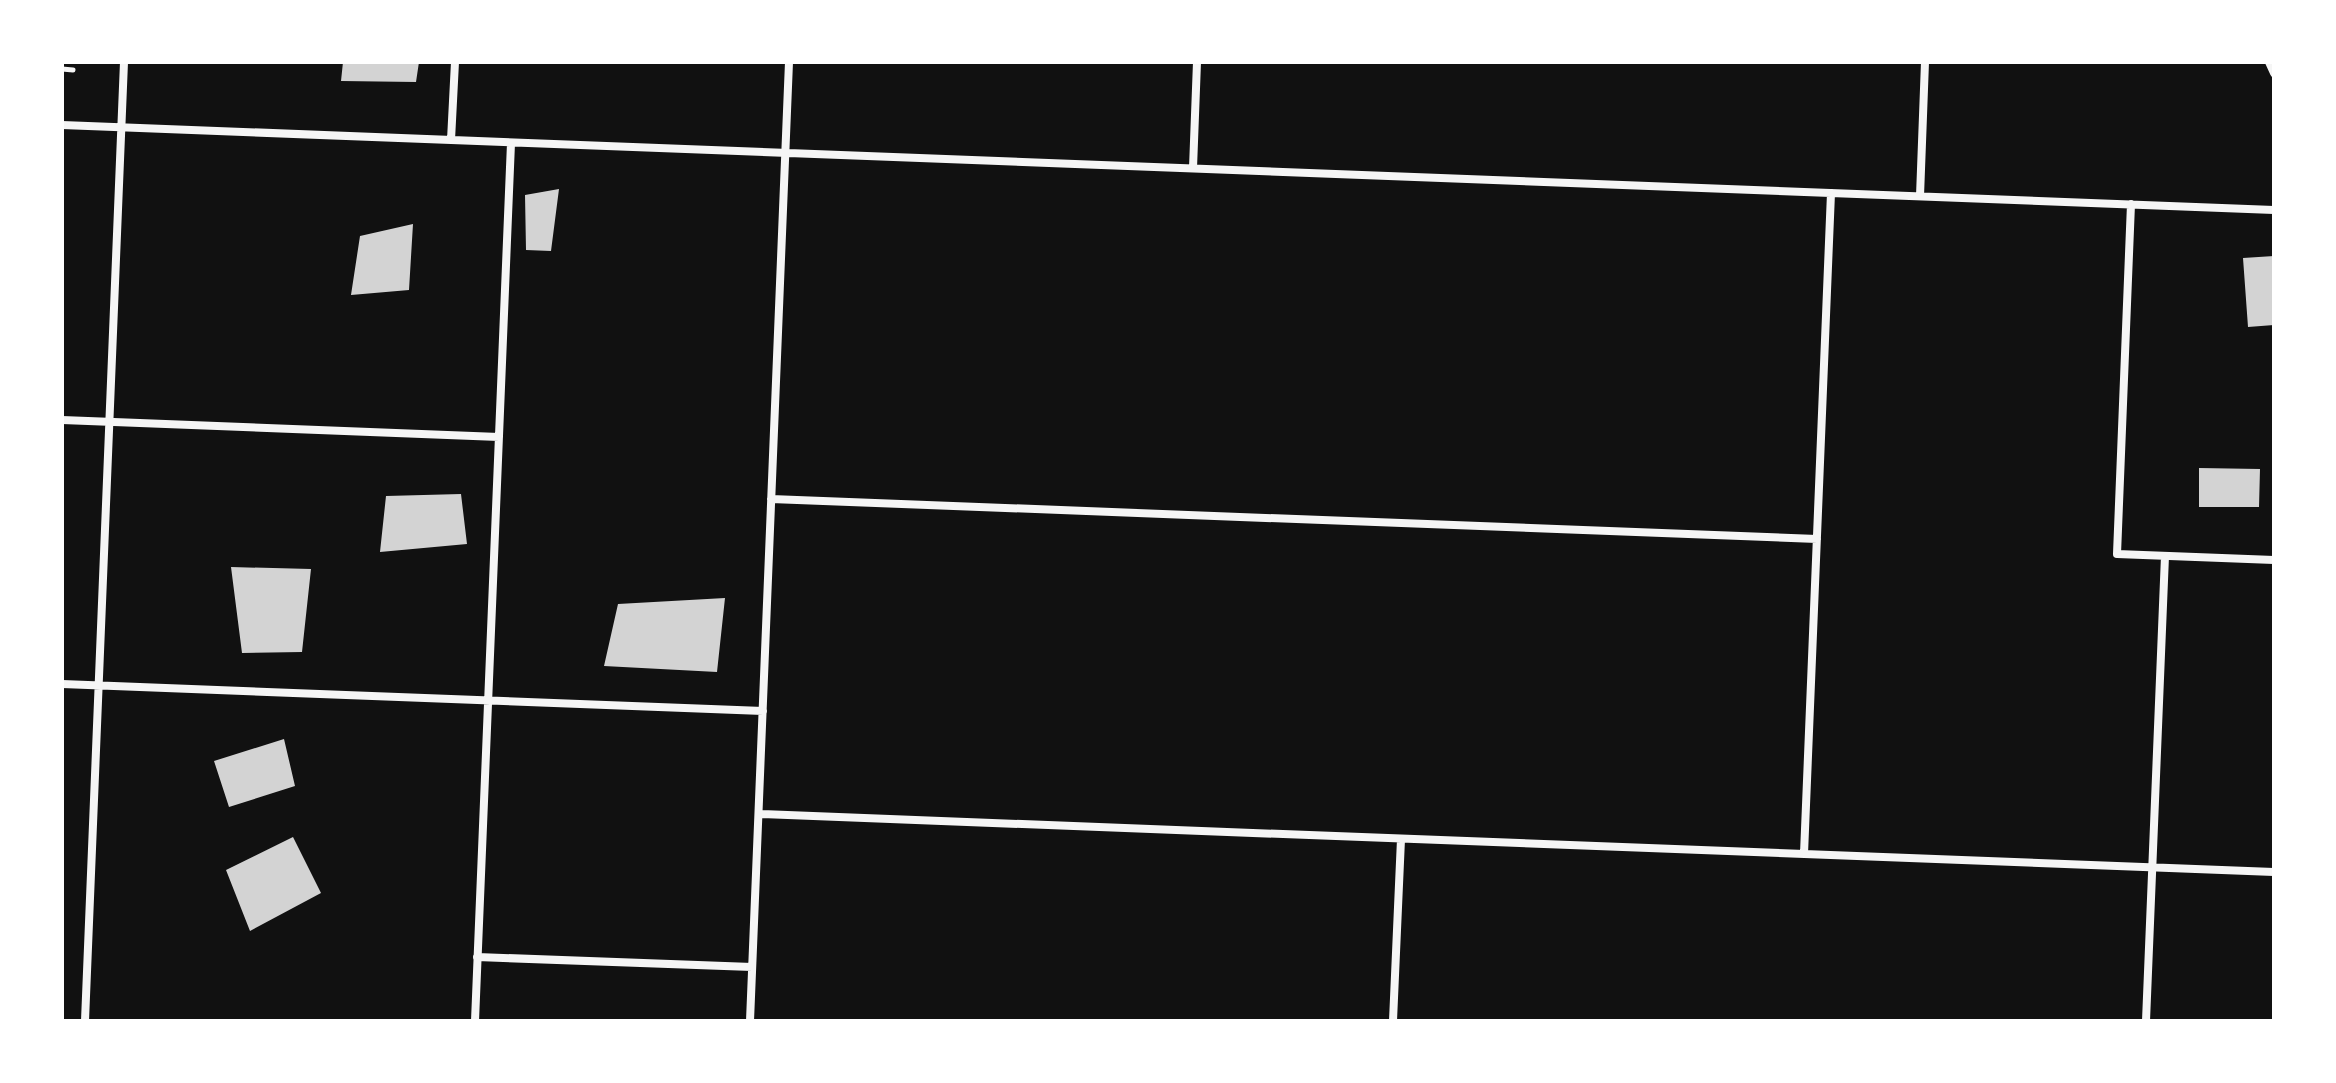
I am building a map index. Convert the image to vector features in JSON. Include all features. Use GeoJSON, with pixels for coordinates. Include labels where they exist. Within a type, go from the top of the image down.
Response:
{"type":"FeatureCollection","features":[{"type":"Feature","properties":{"kind":"street"},"geometry":{"type":"LineString","coordinates":[[85,1021],[124,62]]}},
{"type":"Feature","properties":{"kind":"street"},"geometry":{"type":"LineString","coordinates":[[451,140],[455,62]]}},
{"type":"Feature","properties":{"kind":"street"},"geometry":{"type":"LineString","coordinates":[[750,1021],[789,62]]}},
{"type":"Feature","properties":{"kind":"street"},"geometry":{"type":"LineString","coordinates":[[1193,168],[1197,62]]}},
{"type":"Feature","properties":{"kind":"street"},"geometry":{"type":"LineString","coordinates":[[1920,196],[1925,62]]}},
{"type":"Feature","properties":{"kind":"street"},"geometry":{"type":"LineString","coordinates":[[2269,62],[2274,73]]}},
{"type":"Feature","properties":{"kind":"street"},"geometry":{"type":"LineString","coordinates":[[62,125],[2274,210]]}},
{"type":"Feature","properties":{"kind":"street"},"geometry":{"type":"LineString","coordinates":[[475,1021],[511,143]]}},
{"type":"Feature","properties":{"kind":"street"},"geometry":{"type":"LineString","coordinates":[[1804,854],[1831,193]]}},
{"type":"Feature","properties":{"kind":"street"},"geometry":{"type":"LineString","coordinates":[[2131,204],[2117,554],[2274,560]]}},
{"type":"Feature","properties":{"kind":"street"},"geometry":{"type":"LineString","coordinates":[[62,420],[499,437]]}},
{"type":"Feature","properties":{"kind":"street"},"geometry":{"type":"LineString","coordinates":[[771,499],[1817,539]]}},
{"type":"Feature","properties":{"kind":"street"},"geometry":{"type":"LineString","coordinates":[[2146,1021],[2165,556]]}},
{"type":"Feature","properties":{"kind":"street"},"geometry":{"type":"LineString","coordinates":[[62,684],[763,711]]}},
{"type":"Feature","properties":{"kind":"street"},"geometry":{"type":"LineString","coordinates":[[759,814],[2274,872]]}},
{"type":"Feature","properties":{"kind":"street"},"geometry":{"type":"LineString","coordinates":[[1393,1021],[1401,839]]}},
{"type":"Feature","properties":{"kind":"street"},"geometry":{"type":"LineString","coordinates":[[477,957],[752,967]]}},
{"type":"Feature","properties":{"kind":"path"},"geometry":{"type":"LineString","coordinates":[[62,69],[73,70]]}},
{"type":"Feature","properties":{"kind":"building"},"geometry":{"type":"Polygon","coordinates":[[[343,62],[419,62],[416,82],[341,81],[343,62]]]}},
{"type":"Feature","properties":{"kind":"building"},"geometry":{"type":"Polygon","coordinates":[[[559,189],[551,251],[526,250],[525,195],[559,189]]]}},
{"type":"Feature","properties":{"kind":"building"},"geometry":{"type":"Polygon","coordinates":[[[413,224],[409,290],[351,295],[360,236],[413,224]]]}},
{"type":"Feature","properties":{"kind":"building"},"geometry":{"type":"Polygon","coordinates":[[[2274,256],[2274,325],[2248,327],[2243,258],[2274,256]]]}},
{"type":"Feature","properties":{"kind":"building"},"geometry":{"type":"Polygon","coordinates":[[[2199,468],[2260,469],[2259,507],[2199,507],[2199,468]]]}},
{"type":"Feature","properties":{"kind":"building"},"geometry":{"type":"Polygon","coordinates":[[[461,494],[467,544],[380,552],[386,496],[461,494]]]}},
{"type":"Feature","properties":{"kind":"building"},"geometry":{"type":"Polygon","coordinates":[[[231,567],[311,569],[302,652],[242,653],[231,567]]]}},
{"type":"Feature","properties":{"kind":"building"},"geometry":{"type":"Polygon","coordinates":[[[725,598],[717,672],[604,666],[618,604],[725,598]]]}},
{"type":"Feature","properties":{"kind":"building"},"geometry":{"type":"Polygon","coordinates":[[[284,739],[295,786],[229,807],[214,761],[284,739]]]}},
{"type":"Feature","properties":{"kind":"building"},"geometry":{"type":"Polygon","coordinates":[[[293,837],[321,893],[250,931],[226,870],[293,837]]]}}]}
